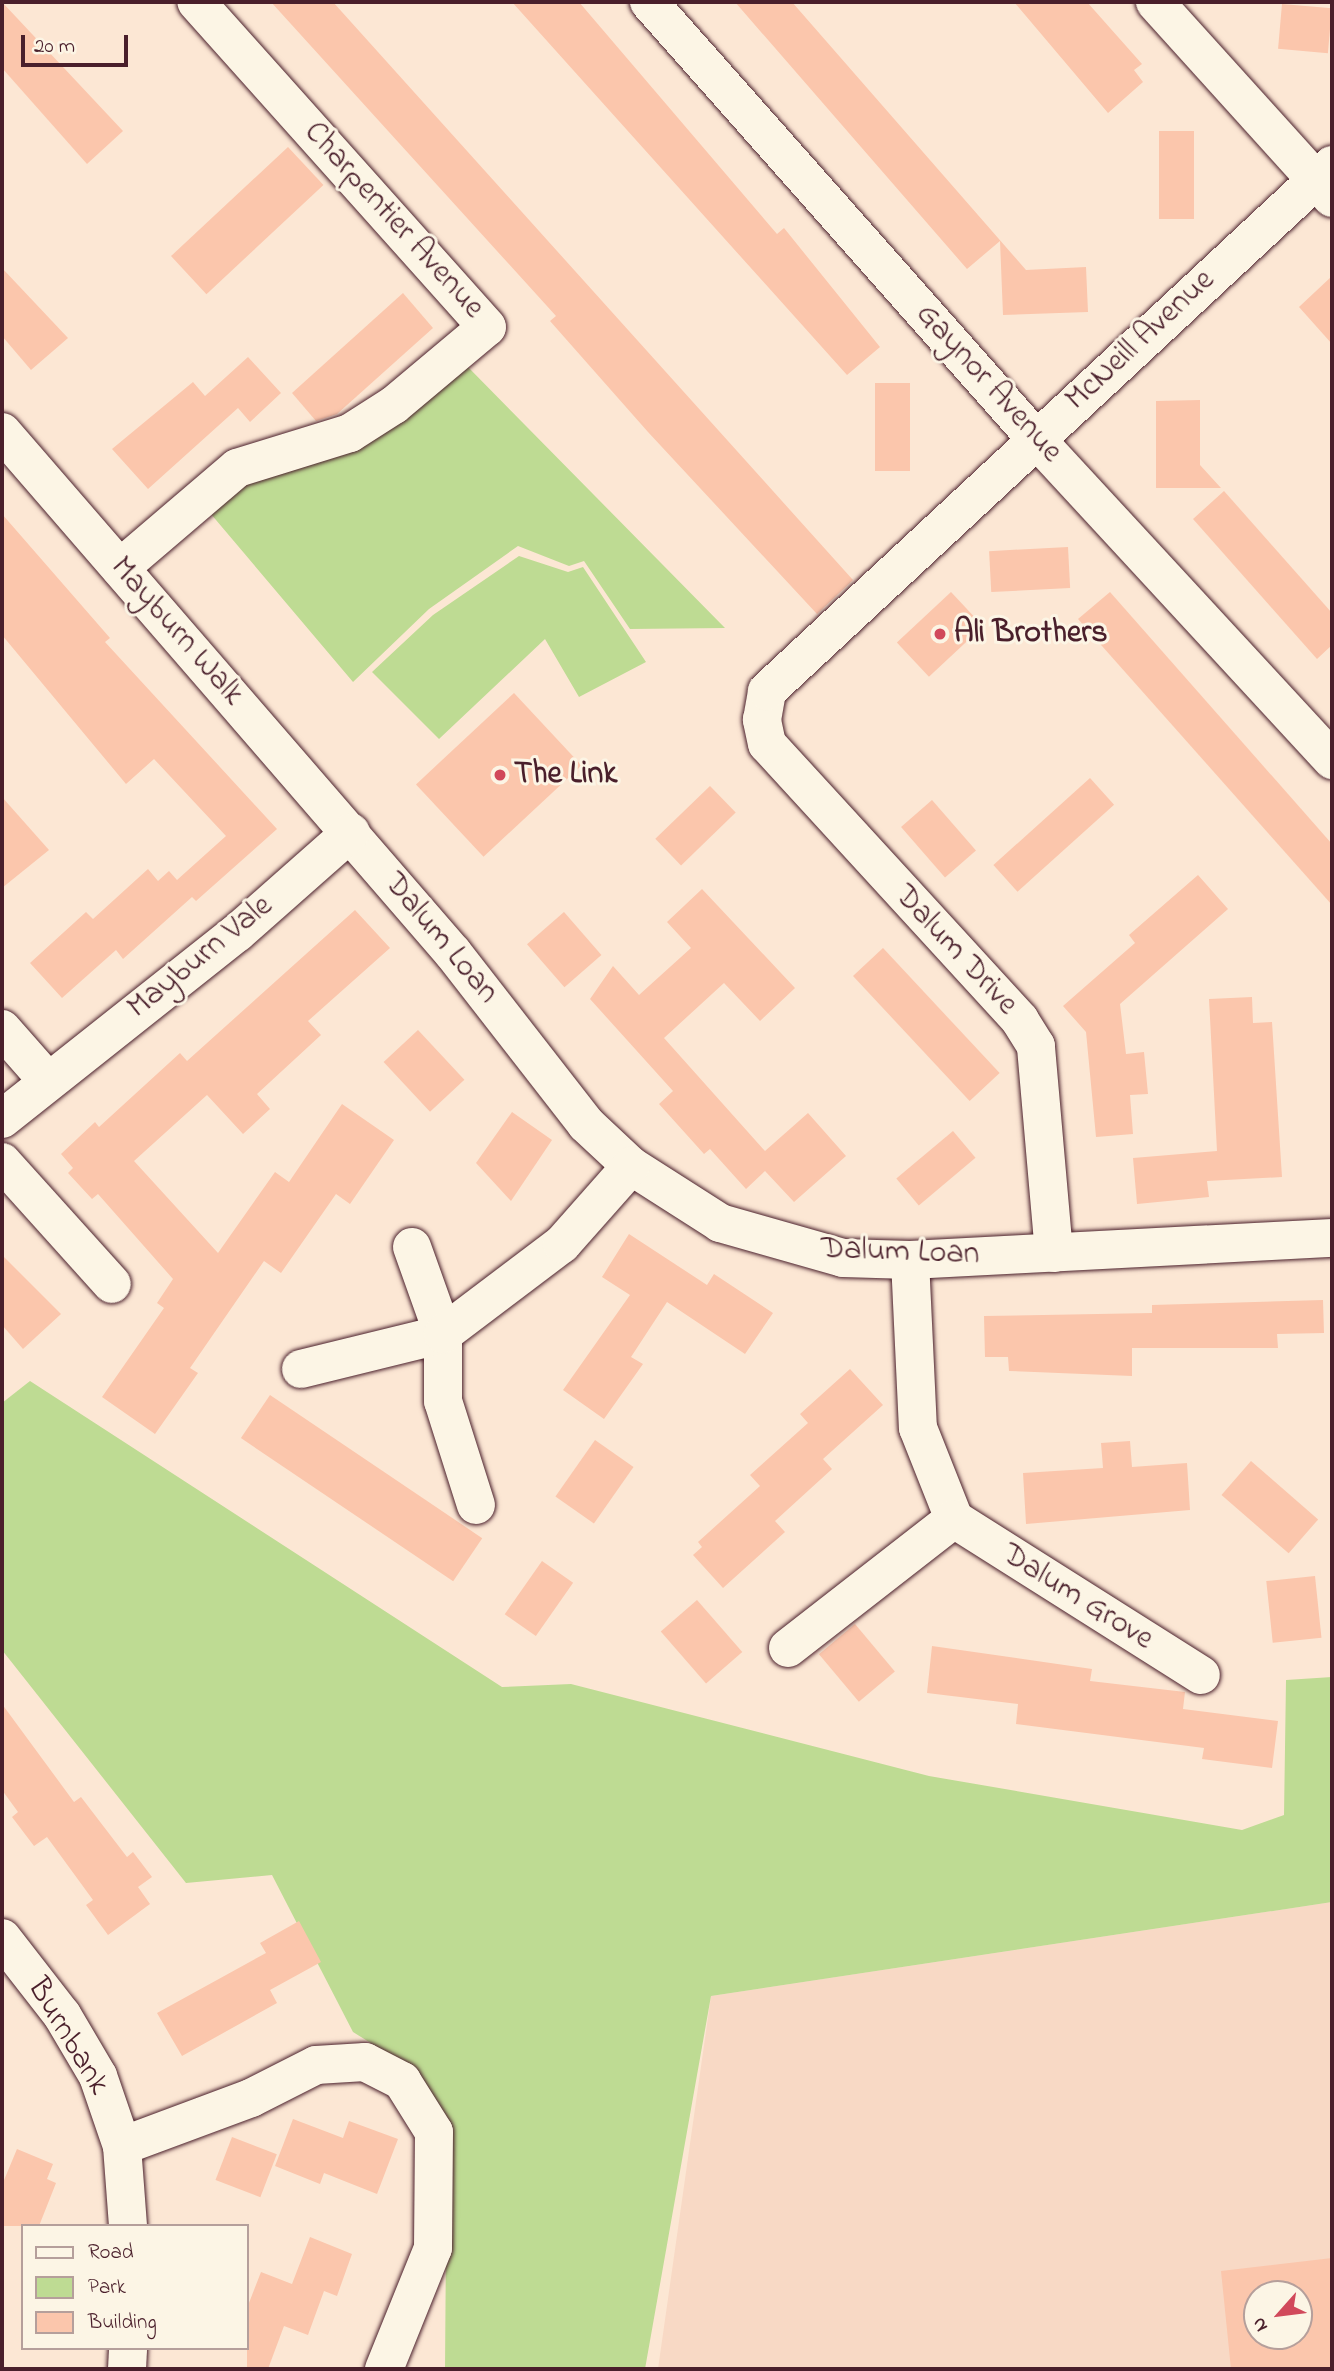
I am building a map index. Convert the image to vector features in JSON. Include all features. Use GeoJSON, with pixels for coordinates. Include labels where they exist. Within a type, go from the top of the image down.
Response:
{"type":"FeatureCollection","features":[{"type":"Feature","properties":{"kind":"street","name":"Charpentier Avenue"},"geometry":{"type":"LineString","coordinates":[[120,568],[237,468],[351,433],[394,405],[487,327],[196,2]]}},
{"type":"Feature","properties":{"kind":"street","name":"Gaynor Avenue"},"geometry":{"type":"LineString","coordinates":[[649,2],[1036,439],[1332,760]]}},
{"type":"Feature","properties":{"kind":"street"},"geometry":{"type":"LineString","coordinates":[[1155,2],[1327,181]]}},
{"type":"Feature","properties":{"kind":"street","name":"McNeill Avenue"},"geometry":{"type":"LineString","coordinates":[[767,691],[1036,439],[1327,181]]}},
{"type":"Feature","properties":{"kind":"street","name":"Mayburn Walk"},"geometry":{"type":"LineString","coordinates":[[2,432],[351,832]]}},
{"type":"Feature","properties":{"kind":"street","name":"Dalum Drive"},"geometry":{"type":"LineString","coordinates":[[767,691],[762,720],[767,744],[1020,1020],[1036,1046],[1054,1253]]}},
{"type":"Feature","properties":{"kind":"street","name":"Mayburn Vale"},"geometry":{"type":"LineString","coordinates":[[2,1119],[46,1079],[237,933],[351,832]]}},
{"type":"Feature","properties":{"kind":"street","name":"Dalum Loan"},"geometry":{"type":"LineString","coordinates":[[351,832],[500,1011],[586,1124],[631,1166],[720,1223],[779,1244],[843,1258],[910,1260],[1332,1238]]}},
{"type":"Feature","properties":{"kind":"street"},"geometry":{"type":"LineString","coordinates":[[2,1029],[46,1079]]}},
{"type":"Feature","properties":{"kind":"street"},"geometry":{"type":"LineString","coordinates":[[2,1162],[112,1284]]}},
{"type":"Feature","properties":{"kind":"street"},"geometry":{"type":"LineString","coordinates":[[300,1369],[443,1334],[562,1244],[631,1166]]}},
{"type":"Feature","properties":{"kind":"street"},"geometry":{"type":"LineString","coordinates":[[412,1247],[443,1334],[443,1401],[476,1505]]}},
{"type":"Feature","properties":{"kind":"street"},"geometry":{"type":"LineString","coordinates":[[788,1648],[954,1519],[918,1428],[910,1260]]}},
{"type":"Feature","properties":{"kind":"street","name":"Dalum Grove"},"geometry":{"type":"LineString","coordinates":[[954,1519],[1201,1675]]}},
{"type":"Feature","properties":{"kind":"street","name":"Burnbank"},"geometry":{"type":"LineString","coordinates":[[2,1938],[62,2015],[99,2076],[122,2146],[128,2224]]}},
{"type":"Feature","properties":{"kind":"street"},"geometry":{"type":"LineString","coordinates":[[122,2146],[251,2098],[316,2065],[365,2062],[402,2081],[434,2132],[433,2248],[384,2369]]}},
{"type":"Feature","properties":{"kind":"street"},"geometry":{"type":"LineString","coordinates":[[127,2369],[128,2350]]}},
{"type":"Feature","properties":{"kind":"shaded area"},"geometry":{"type":"Polygon","coordinates":[[[1332,1902],[1332,2369],[658,2369],[711,1996],[1332,1902]]]}},
{"type":"Feature","properties":{"kind":"green space"},"geometry":{"type":"Polygon","coordinates":[[[466,365],[725,628],[630,629],[584,561],[569,566],[518,546],[429,609],[353,682],[205,507],[466,365]]]}},
{"type":"Feature","properties":{"kind":"green space"},"geometry":{"type":"Polygon","coordinates":[[[519,556],[568,572],[583,567],[646,662],[579,697],[545,639],[439,739],[372,672],[433,615],[519,556]]]}},
{"type":"Feature","properties":{"kind":"green space"},"geometry":{"type":"Polygon","coordinates":[[[30,1381],[502,1687],[571,1684],[929,1776],[1242,1830],[1284,1815],[1286,1680],[1332,1677],[1332,1902],[711,1996],[645,2369],[445,2369],[446,2241],[398,2060],[353,2032],[272,1875],[186,1883],[2,1650],[2,1403],[30,1381]]]}},
{"type":"Feature","properties":{"kind":"building"},"geometry":{"type":"Polygon","coordinates":[[[2,2],[123,131],[87,164],[2,68],[2,2]]]}},
{"type":"Feature","properties":{"kind":"building"},"geometry":{"type":"Polygon","coordinates":[[[271,2],[333,2],[853,580],[817,614],[648,432],[550,321],[556,316],[271,2]]]}},
{"type":"Feature","properties":{"kind":"building"},"geometry":{"type":"Polygon","coordinates":[[[512,2],[579,2],[777,234],[784,228],[880,347],[847,375],[512,2]]]}},
{"type":"Feature","properties":{"kind":"building"},"geometry":{"type":"Polygon","coordinates":[[[735,2],[792,2],[1026,270],[1086,267],[1088,312],[1003,315],[1000,241],[967,269],[735,2]]]}},
{"type":"Feature","properties":{"kind":"building"},"geometry":{"type":"Polygon","coordinates":[[[1014,2],[1087,2],[1142,64],[1134,70],[1143,82],[1108,113],[1014,2]]]}},
{"type":"Feature","properties":{"kind":"building"},"geometry":{"type":"Polygon","coordinates":[[[1282,4],[1332,8],[1328,53],[1278,49],[1282,4]]]}},
{"type":"Feature","properties":{"kind":"building"},"geometry":{"type":"Polygon","coordinates":[[[1159,131],[1194,131],[1194,219],[1159,219],[1159,131]]]}},
{"type":"Feature","properties":{"kind":"building"},"geometry":{"type":"Polygon","coordinates":[[[288,147],[323,185],[206,294],[171,256],[288,147]]]}},
{"type":"Feature","properties":{"kind":"building"},"geometry":{"type":"Polygon","coordinates":[[[2,268],[68,338],[31,370],[2,336],[2,268]]]}},
{"type":"Feature","properties":{"kind":"building"},"geometry":{"type":"Polygon","coordinates":[[[1332,276],[1332,344],[1299,307],[1332,276]]]}},
{"type":"Feature","properties":{"kind":"building"},"geometry":{"type":"Polygon","coordinates":[[[403,293],[433,328],[337,414],[316,421],[292,393],[403,293]]]}},
{"type":"Feature","properties":{"kind":"building"},"geometry":{"type":"Polygon","coordinates":[[[248,357],[281,393],[250,422],[238,408],[148,489],[112,449],[193,382],[205,396],[248,357]]]}},
{"type":"Feature","properties":{"kind":"building"},"geometry":{"type":"Polygon","coordinates":[[[875,383],[910,383],[910,471],[875,471],[875,383]]]}},
{"type":"Feature","properties":{"kind":"building"},"geometry":{"type":"Polygon","coordinates":[[[1200,400],[1200,465],[1221,488],[1156,488],[1156,401],[1200,400]]]}},
{"type":"Feature","properties":{"kind":"building"},"geometry":{"type":"Polygon","coordinates":[[[1224,491],[1332,613],[1332,645],[1317,659],[1193,519],[1224,491]]]}},
{"type":"Feature","properties":{"kind":"building"},"geometry":{"type":"Polygon","coordinates":[[[2,514],[110,638],[105,642],[277,829],[196,901],[192,897],[123,959],[116,950],[62,998],[30,963],[86,912],[93,919],[148,869],[158,881],[169,871],[177,880],[226,836],[154,759],[126,784],[2,635],[2,514]]]}},
{"type":"Feature","properties":{"kind":"building"},"geometry":{"type":"Polygon","coordinates":[[[1068,547],[1070,588],[991,592],[989,551],[1068,547]]]}},
{"type":"Feature","properties":{"kind":"building","name":"Ali Brothers"},"geometry":{"type":"Polygon","coordinates":[[[951,592],[983,626],[929,677],[897,642],[951,592]]]}},
{"type":"Feature","properties":{"kind":"building"},"geometry":{"type":"Polygon","coordinates":[[[1110,592],[1332,844],[1332,905],[1078,619],[1110,592]]]}},
{"type":"Feature","properties":{"kind":"building","name":"The Link"},"geometry":{"type":"Polygon","coordinates":[[[514,693],[582,765],[484,857],[416,784],[514,693]]]}},
{"type":"Feature","properties":{"kind":"building"},"geometry":{"type":"Polygon","coordinates":[[[1090,778],[1114,805],[1017,892],[993,865],[1090,778]]]}},
{"type":"Feature","properties":{"kind":"building"},"geometry":{"type":"Polygon","coordinates":[[[710,786],[736,813],[681,865],[655,839],[710,786]]]}},
{"type":"Feature","properties":{"kind":"building"},"geometry":{"type":"Polygon","coordinates":[[[2,797],[49,850],[2,888],[2,797]]]}},
{"type":"Feature","properties":{"kind":"building"},"geometry":{"type":"Polygon","coordinates":[[[932,800],[976,851],[945,877],[901,827],[932,800]]]}},
{"type":"Feature","properties":{"kind":"building"},"geometry":{"type":"Polygon","coordinates":[[[1198,875],[1228,909],[1120,1004],[1126,1054],[1144,1052],[1148,1094],[1130,1095],[1133,1134],[1096,1137],[1086,1032],[1063,1006],[1135,943],[1129,935],[1198,875]]]}},
{"type":"Feature","properties":{"kind":"building"},"geometry":{"type":"Polygon","coordinates":[[[702,889],[795,988],[760,1021],[724,983],[664,1038],[765,1151],[808,1113],[846,1156],[794,1202],[765,1171],[746,1189],[710,1149],[704,1154],[659,1104],[673,1091],[590,999],[613,966],[639,995],[691,948],[667,922],[702,889]]]}},
{"type":"Feature","properties":{"kind":"building"},"geometry":{"type":"Polygon","coordinates":[[[355,910],[390,948],[308,1021],[321,1035],[257,1094],[270,1109],[243,1134],[207,1095],[134,1161],[218,1253],[275,1172],[289,1182],[342,1104],[394,1140],[350,1204],[336,1194],[281,1273],[264,1261],[190,1368],[198,1373],[155,1434],[102,1397],[164,1308],[157,1303],[173,1279],[98,1194],[92,1199],[68,1173],[73,1168],[61,1154],[95,1122],[99,1127],[180,1053],[187,1061],[355,910]]]}},
{"type":"Feature","properties":{"kind":"building"},"geometry":{"type":"Polygon","coordinates":[[[564,912],[601,955],[564,987],[527,944],[564,912]]]}},
{"type":"Feature","properties":{"kind":"building"},"geometry":{"type":"Polygon","coordinates":[[[883,948],[1000,1073],[970,1101],[853,976],[883,948]]]}},
{"type":"Feature","properties":{"kind":"building"},"geometry":{"type":"Polygon","coordinates":[[[1252,997],[1253,1023],[1272,1022],[1282,1177],[1207,1181],[1209,1197],[1137,1204],[1133,1158],[1217,1151],[1209,999],[1252,997]]]}},
{"type":"Feature","properties":{"kind":"building"},"geometry":{"type":"Polygon","coordinates":[[[418,1030],[464,1080],[430,1112],[384,1062],[418,1030]]]}},
{"type":"Feature","properties":{"kind":"building"},"geometry":{"type":"Polygon","coordinates":[[[512,1112],[552,1140],[511,1201],[476,1163],[512,1112]]]}},
{"type":"Feature","properties":{"kind":"building"},"geometry":{"type":"Polygon","coordinates":[[[953,1131],[975,1158],[919,1205],[896,1179],[953,1131]]]}},
{"type":"Feature","properties":{"kind":"building"},"geometry":{"type":"Polygon","coordinates":[[[629,1234],[707,1285],[714,1274],[773,1313],[745,1354],[667,1302],[631,1357],[643,1364],[604,1419],[563,1390],[630,1295],[602,1277],[629,1234]]]}},
{"type":"Feature","properties":{"kind":"building"},"geometry":{"type":"Polygon","coordinates":[[[2,1255],[61,1314],[23,1349],[2,1325],[2,1255]]]}},
{"type":"Feature","properties":{"kind":"building"},"geometry":{"type":"Polygon","coordinates":[[[1323,1300],[1324,1333],[1277,1334],[1278,1348],[1132,1348],[1132,1376],[1009,1371],[1008,1357],[985,1357],[984,1316],[1152,1313],[1152,1305],[1323,1300]]]}},
{"type":"Feature","properties":{"kind":"building"},"geometry":{"type":"Polygon","coordinates":[[[850,1369],[883,1405],[823,1459],[832,1469],[775,1521],[785,1532],[723,1588],[693,1555],[702,1547],[698,1542],[760,1486],[750,1475],[808,1423],[800,1414],[850,1369]]]}},
{"type":"Feature","properties":{"kind":"building"},"geometry":{"type":"Polygon","coordinates":[[[270,1395],[482,1538],[453,1581],[241,1438],[270,1395]]]}},
{"type":"Feature","properties":{"kind":"building"},"geometry":{"type":"Polygon","coordinates":[[[595,1440],[634,1467],[594,1523],[555,1497],[595,1440]]]}},
{"type":"Feature","properties":{"kind":"building"},"geometry":{"type":"Polygon","coordinates":[[[1130,1441],[1132,1467],[1187,1463],[1190,1510],[1026,1524],[1023,1473],[1103,1468],[1101,1443],[1130,1441]]]}},
{"type":"Feature","properties":{"kind":"building"},"geometry":{"type":"Polygon","coordinates":[[[1251,1461],[1318,1519],[1289,1553],[1221,1495],[1251,1461]]]}},
{"type":"Feature","properties":{"kind":"building"},"geometry":{"type":"Polygon","coordinates":[[[542,1561],[573,1583],[536,1636],[505,1614],[542,1561]]]}},
{"type":"Feature","properties":{"kind":"building"},"geometry":{"type":"Polygon","coordinates":[[[1315,1576],[1321,1638],[1273,1643],[1266,1581],[1315,1576]]]}},
{"type":"Feature","properties":{"kind":"building"},"geometry":{"type":"Polygon","coordinates":[[[697,1600],[742,1652],[706,1684],[661,1631],[697,1600]]]}},
{"type":"Feature","properties":{"kind":"building"},"geometry":{"type":"Polygon","coordinates":[[[855,1624],[895,1671],[859,1702],[819,1654],[855,1624]]]}},
{"type":"Feature","properties":{"kind":"building"},"geometry":{"type":"Polygon","coordinates":[[[932,1646],[1092,1669],[1090,1681],[1185,1692],[1183,1709],[1278,1721],[1272,1768],[1202,1759],[1204,1748],[1016,1724],[1018,1704],[927,1693],[932,1646]]]}},
{"type":"Feature","properties":{"kind":"building"},"geometry":{"type":"Polygon","coordinates":[[[2,1704],[74,1802],[81,1797],[127,1857],[133,1852],[152,1877],[138,1887],[150,1904],[108,1935],[86,1905],[93,1900],[47,1837],[34,1846],[12,1817],[18,1812],[2,1790],[2,1704]]]}},
{"type":"Feature","properties":{"kind":"building"},"geometry":{"type":"Polygon","coordinates":[[[299,1921],[321,1962],[270,1990],[277,2003],[182,2056],[157,2013],[266,1953],[260,1943],[299,1921]]]}},
{"type":"Feature","properties":{"kind":"building"},"geometry":{"type":"Polygon","coordinates":[[[293,2119],[343,2138],[349,2121],[398,2139],[377,2194],[324,2173],[320,2184],[275,2166],[293,2119]]]}},
{"type":"Feature","properties":{"kind":"building"},"geometry":{"type":"Polygon","coordinates":[[[232,2137],[277,2154],[260,2197],[216,2180],[232,2137]]]}},
{"type":"Feature","properties":{"kind":"building"},"geometry":{"type":"Polygon","coordinates":[[[17,2149],[53,2164],[47,2179],[56,2183],[40,2224],[2,2226],[2,2185],[17,2149]]]}},
{"type":"Feature","properties":{"kind":"building"},"geometry":{"type":"Polygon","coordinates":[[[310,2237],[352,2254],[337,2296],[324,2291],[308,2335],[284,2326],[268,2369],[247,2369],[248,2305],[261,2272],[292,2284],[310,2237]]]}},
{"type":"Feature","properties":{"kind":"building"},"geometry":{"type":"Polygon","coordinates":[[[1332,2258],[1332,2369],[1231,2369],[1221,2271],[1332,2258]]]}},
{"type":"Feature","properties":{"kind":"place","name":"Ali Brothers"},"geometry":{"type":"Point","coordinates":[940,634]}},
{"type":"Feature","properties":{"kind":"place","name":"The Link"},"geometry":{"type":"Point","coordinates":[500,775]}}]}
